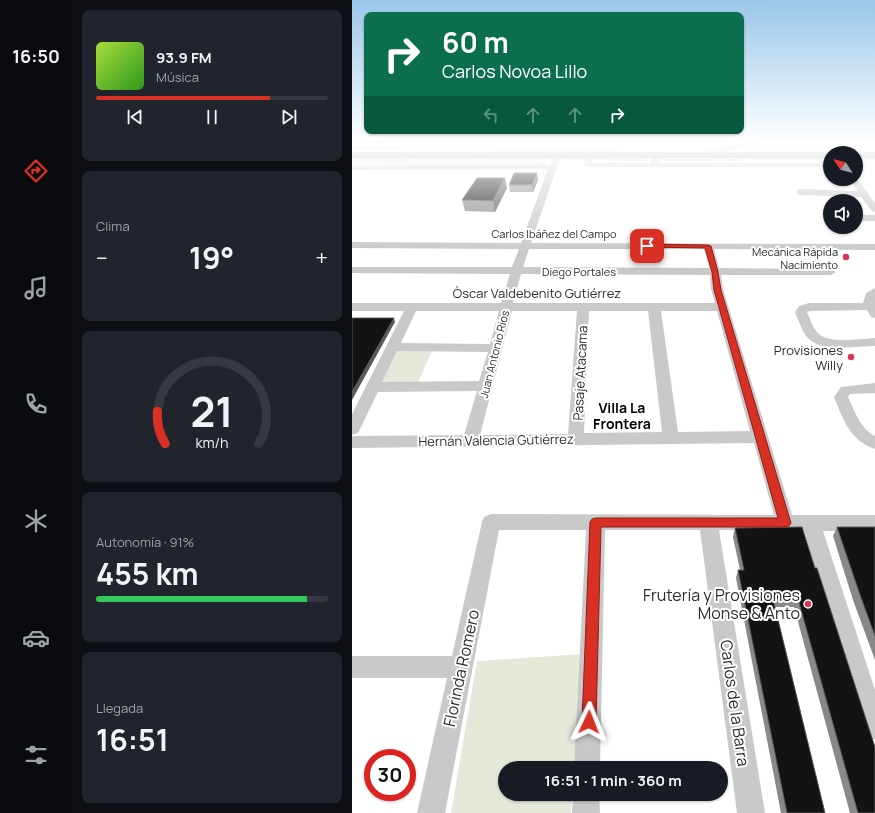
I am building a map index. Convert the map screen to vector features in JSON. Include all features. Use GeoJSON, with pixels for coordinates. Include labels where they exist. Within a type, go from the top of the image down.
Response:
{"type":"FeatureCollection","features":[{"type":"Feature","properties":{"kind":"street","name":"Juan Antonio Ríos"},"geometry":{"type":"LineString","coordinates":[[471,440],[516,271],[548,179]]}},
{"type":"Feature","properties":{"kind":"street"},"geometry":{"type":"LineString","coordinates":[[858,186],[875,208]]}},
{"type":"Feature","properties":{"kind":"street"},"geometry":{"type":"LineString","coordinates":[[800,192],[864,194]]}},
{"type":"Feature","properties":{"kind":"street"},"geometry":{"type":"LineString","coordinates":[[863,218],[875,218]]}},
{"type":"Feature","properties":{"kind":"street","name":"Carlos Ibáñez del Campo"},"geometry":{"type":"LineString","coordinates":[[352,245],[875,247]]}},
{"type":"Feature","properties":{"kind":"street"},"geometry":{"type":"LineString","coordinates":[[708,246],[715,272],[717,290],[785,523]]}},
{"type":"Feature","properties":{"kind":"street","name":"Diego Portales"},"geometry":{"type":"LineString","coordinates":[[352,270],[830,272]]}},
{"type":"Feature","properties":{"kind":"street"},"geometry":{"type":"LineString","coordinates":[[875,291],[868,298],[872,310],[809,307],[803,309],[801,312],[813,336],[820,341],[828,343],[875,342]]}},
{"type":"Feature","properties":{"kind":"street","name":"Òscar Valdebenito Gutiérrez"},"geometry":{"type":"LineString","coordinates":[[352,308],[722,306]]}},
{"type":"Feature","properties":{"kind":"street"},"geometry":{"type":"LineString","coordinates":[[352,429],[412,307]]}},
{"type":"Feature","properties":{"kind":"street","name":"Pasaje Atacama"},"geometry":{"type":"LineString","coordinates":[[576,439],[583,307]]}},
{"type":"Feature","properties":{"kind":"street"},"geometry":{"type":"LineString","coordinates":[[654,307],[671,438]]}},
{"type":"Feature","properties":{"kind":"street"},"geometry":{"type":"LineString","coordinates":[[393,347],[496,348]]}},
{"type":"Feature","properties":{"kind":"street"},"geometry":{"type":"LineString","coordinates":[[373,387],[486,386]]}},
{"type":"Feature","properties":{"kind":"street"},"geometry":{"type":"LineString","coordinates":[[875,388],[846,390],[841,397],[856,430],[867,440],[875,443]]}},
{"type":"Feature","properties":{"kind":"street","name":"Hernán Valencia Gutiérrez"},"geometry":{"type":"LineString","coordinates":[[352,442],[760,437]]}},
{"type":"Feature","properties":{"kind":"street","name":"Florinda Romero"},"geometry":{"type":"LineString","coordinates":[[430,813],[490,522],[596,522]]}},
{"type":"Feature","properties":{"kind":"street"},"geometry":{"type":"LineString","coordinates":[[587,761],[596,522],[875,523]]}},
{"type":"Feature","properties":{"kind":"street","name":"Carlos de la Barra"},"geometry":{"type":"LineString","coordinates":[[708,522],[751,813]]}},
{"type":"Feature","properties":{"kind":"street"},"geometry":{"type":"LineString","coordinates":[[811,523],[875,728]]}},
{"type":"Feature","properties":{"kind":"street"},"geometry":{"type":"LineString","coordinates":[[352,667],[460,667]]}},
{"type":"Feature","properties":{"kind":"street"},"geometry":{"type":"LineString","coordinates":[[586,801],[586,813]]}},
{"type":"Feature","properties":{"kind":"green space"},"geometry":{"type":"Polygon","coordinates":[[[397,351],[432,351],[418,382],[381,382],[397,351]]]}},
{"type":"Feature","properties":{"kind":"green space"},"geometry":{"type":"Polygon","coordinates":[[[583,654],[575,761],[498,761],[498,801],[572,801],[571,813],[451,813],[477,661],[583,654]]]}},
{"type":"Feature","properties":{"kind":"building"},"geometry":{"type":"Polygon","coordinates":[[[476,179],[505,179],[493,201],[462,200],[476,179]]]}},
{"type":"Feature","properties":{"kind":"building"},"geometry":{"type":"Polygon","coordinates":[[[512,179],[535,179],[532,185],[509,185],[512,179]]]}},
{"type":"Feature","properties":{"kind":"building"},"geometry":{"type":"Polygon","coordinates":[[[352,318],[394,318],[352,392],[352,318]]]}},
{"type":"Feature","properties":{"kind":"building"},"geometry":{"type":"Polygon","coordinates":[[[802,527],[815,568],[817,568],[875,747],[875,813],[858,813],[798,599],[773,599],[825,813],[787,813],[738,570],[744,570],[735,528],[802,527]]]}},
{"type":"Feature","properties":{"kind":"building"},"geometry":{"type":"Polygon","coordinates":[[[837,527],[875,527],[875,636],[859,592],[837,527]]]}},
{"type":"Feature","properties":{"kind":"place","name":"Mecánica Rápida Nacimiento"},"geometry":{"type":"Point","coordinates":[846,257]}},
{"type":"Feature","properties":{"kind":"place","name":"Provisiones Willy"},"geometry":{"type":"Point","coordinates":[851,357]}},
{"type":"Feature","properties":{"kind":"place","name":"Frutería y Provisiones Monse & Anto"},"geometry":{"type":"Point","coordinates":[808,604]}},
{"type":"Feature","properties":{"kind":"district","name":"Villa La Frontera"},"geometry":{"type":"Point","coordinates":[622,416]}},
{"type":"Feature","properties":{"kind":"route"},"geometry":{"type":"LineString","coordinates":[[589,722],[596,522],[785,523],[717,290],[715,272],[708,246],[647,246]]}}]}
